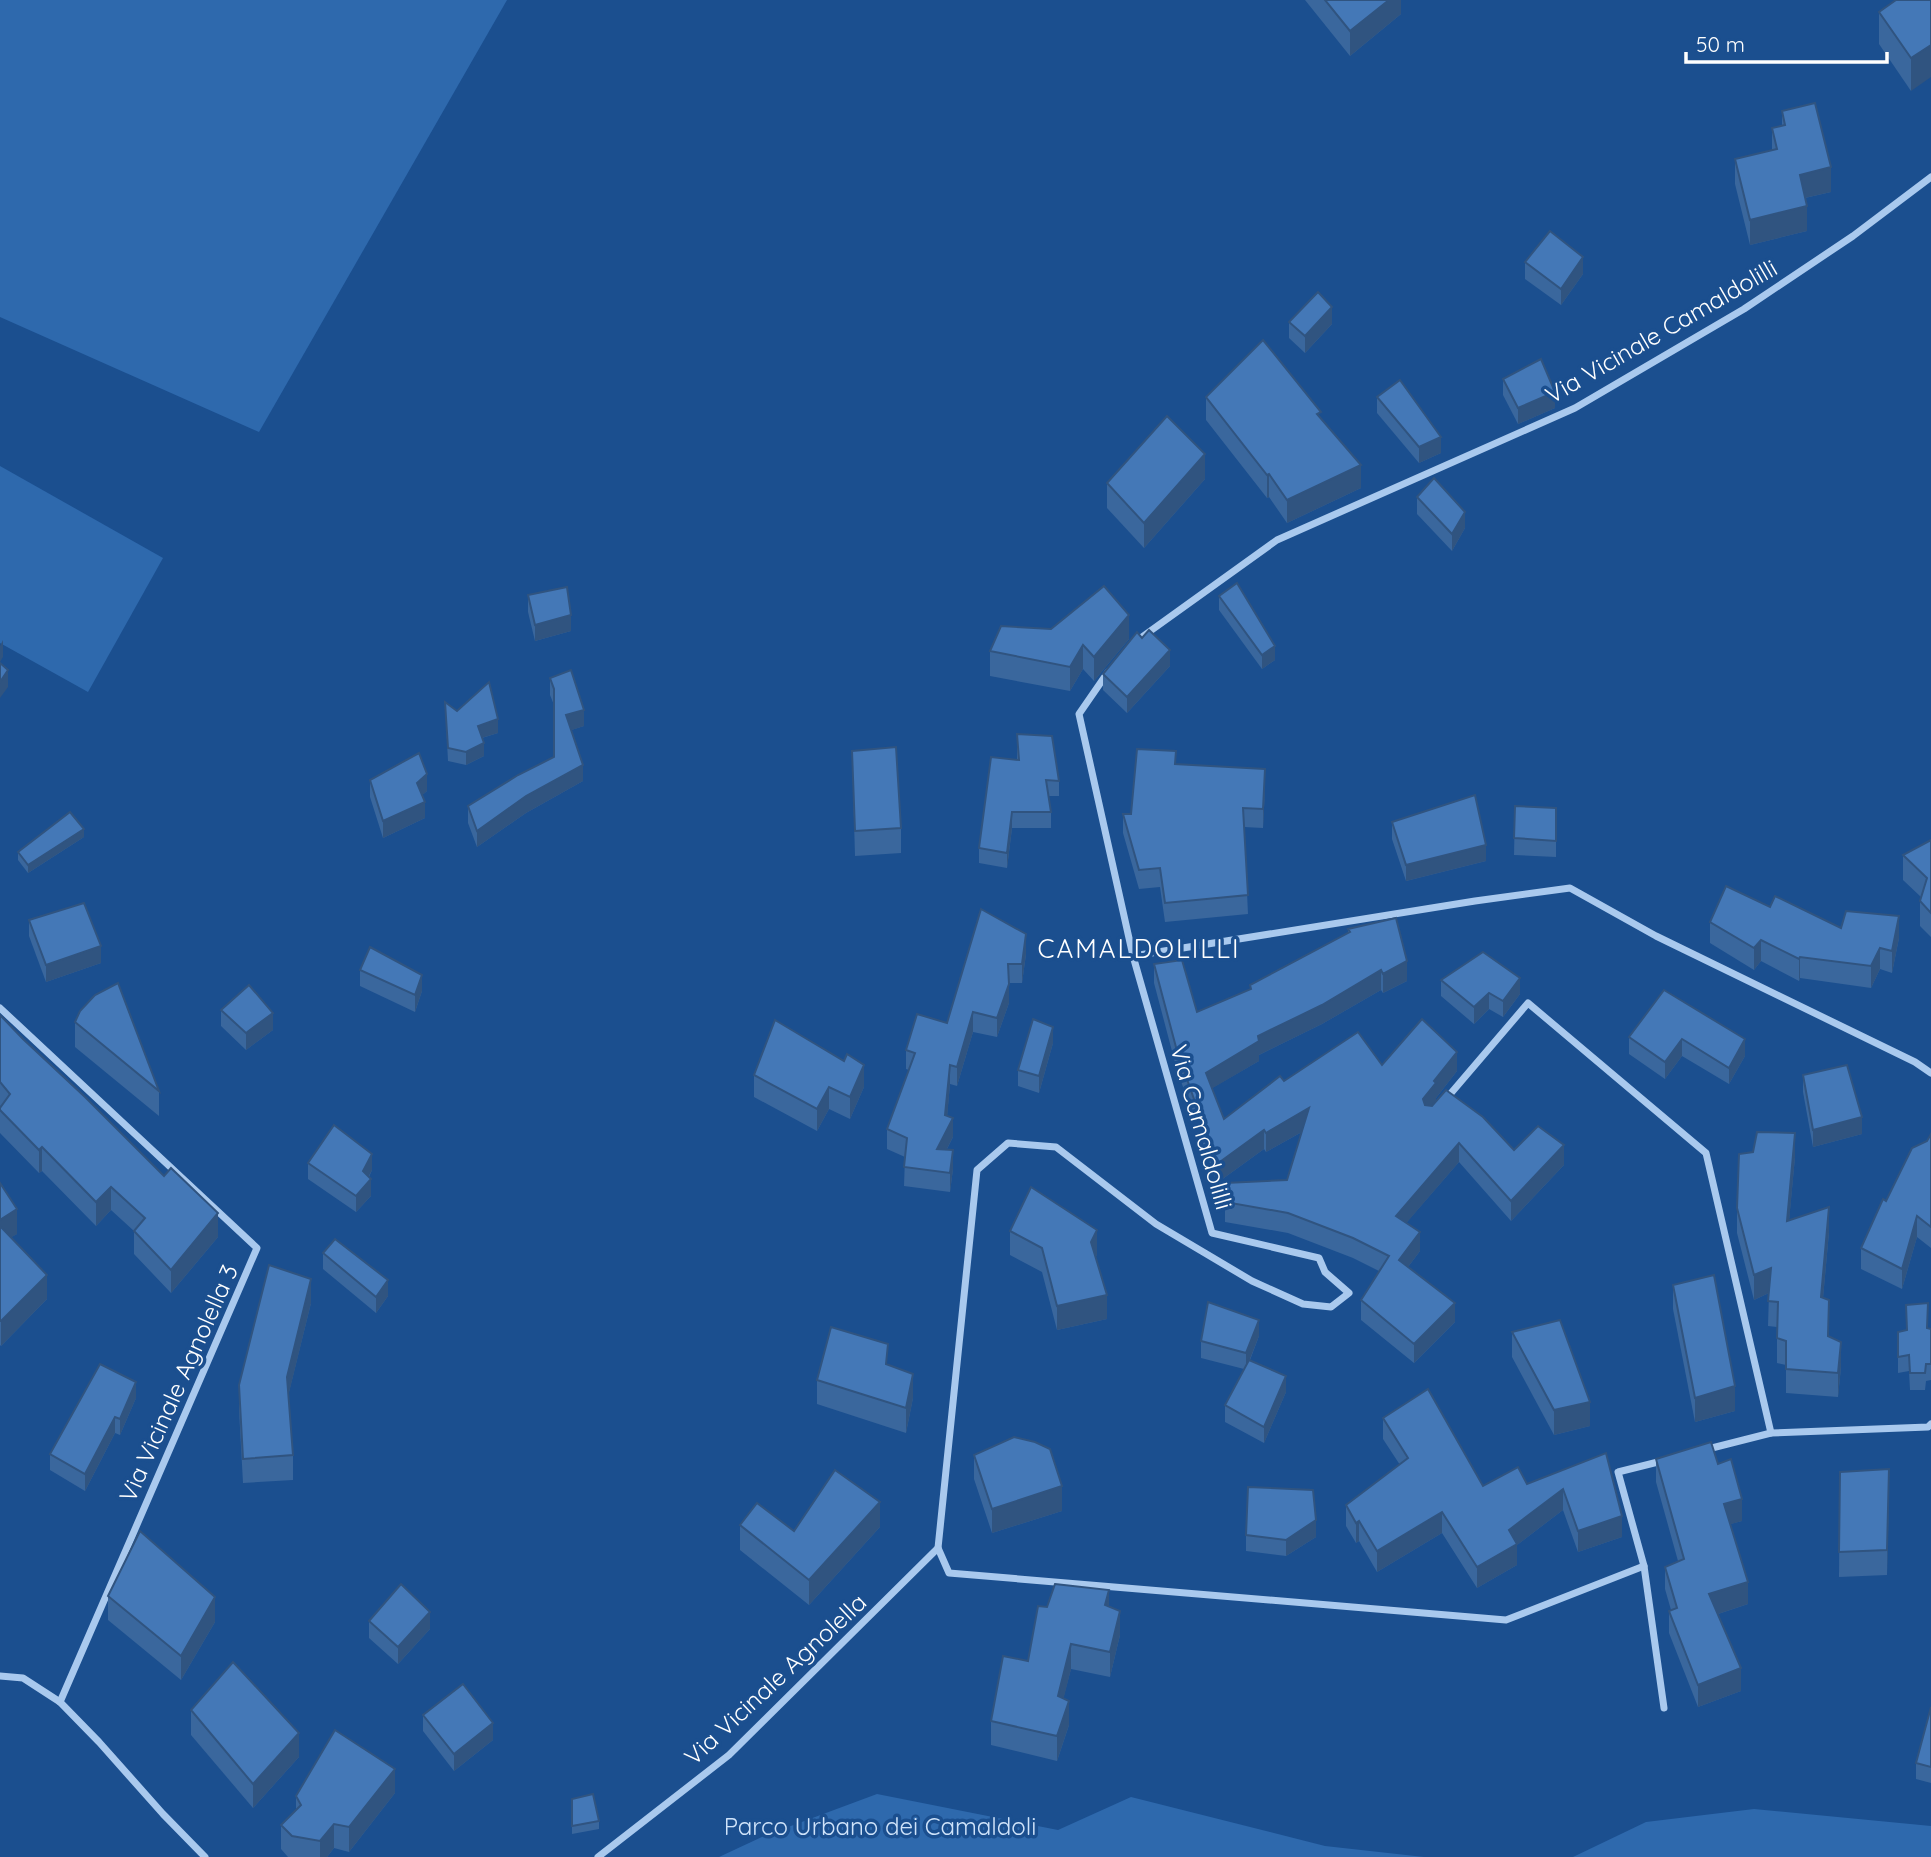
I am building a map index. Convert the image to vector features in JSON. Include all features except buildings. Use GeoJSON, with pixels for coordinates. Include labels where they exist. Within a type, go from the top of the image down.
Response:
{"type":"FeatureCollection","features":[{"type":"Feature","properties":{"kind":"street","name":"Via Vicinale Camaldolilli"},"geometry":{"type":"LineString","coordinates":[[1132,646],[1140,636],[1277,540],[1575,408],[1744,309],[1853,236],[1931,177]]}},
{"type":"Feature","properties":{"kind":"street","name":"Via Camaldolilli"},"geometry":{"type":"LineString","coordinates":[[939,1548],[977,1170],[1008,1143],[1056,1147],[1156,1224],[1252,1281],[1303,1304],[1331,1307],[1349,1293],[1325,1272],[1319,1258],[1212,1233],[1133,956],[1079,714],[1115,664]]}},
{"type":"Feature","properties":{"kind":"street"},"geometry":{"type":"LineString","coordinates":[[1133,956],[1570,888],[1657,936],[1915,1062],[1931,1073]]}},
{"type":"Feature","properties":{"kind":"street"},"geometry":{"type":"LineString","coordinates":[[1438,1110],[1528,1003],[1706,1153],[1771,1433]]}},
{"type":"Feature","properties":{"kind":"street","name":"Via Vicinale Agnolella 3"},"geometry":{"type":"LineString","coordinates":[[0,1008],[257,1248],[60,1702]]}},
{"type":"Feature","properties":{"kind":"street"},"geometry":{"type":"LineString","coordinates":[[1695,1453],[1771,1433],[1928,1427],[1931,1424]]}},
{"type":"Feature","properties":{"kind":"street"},"geometry":{"type":"LineString","coordinates":[[1664,1708],[1644,1566],[1618,1472],[1669,1459]]}},
{"type":"Feature","properties":{"kind":"street"},"geometry":{"type":"LineString","coordinates":[[939,1548],[949,1573],[1506,1620],[1644,1566]]}},
{"type":"Feature","properties":{"kind":"street","name":"Via Vicinale Agnolella"},"geometry":{"type":"LineString","coordinates":[[598,1857],[729,1755],[939,1548]]}},
{"type":"Feature","properties":{"kind":"street"},"geometry":{"type":"LineString","coordinates":[[0,1676],[23,1678],[60,1702],[205,1857]]}},
{"type":"Feature","properties":{"kind":"green space"},"geometry":{"type":"Polygon","coordinates":[[[0,0],[507,0],[259,432],[0,317],[0,0]]]}},
{"type":"Feature","properties":{"kind":"green space"},"geometry":{"type":"Polygon","coordinates":[[[0,466],[163,558],[88,692],[0,643],[0,466]]]}},
{"type":"Feature","properties":{"kind":"green space","name":"Parco Urbano dei Camaldoli"},"geometry":{"type":"Polygon","coordinates":[[[877,1794],[1058,1830],[1131,1797],[1325,1846],[1424,1857],[719,1857],[764,1836],[877,1794]]]}},
{"type":"Feature","properties":{"kind":"green space"},"geometry":{"type":"Polygon","coordinates":[[[1754,1809],[1931,1826],[1931,1857],[1573,1857],[1646,1822],[1754,1809]]]}},
{"type":"Feature","properties":{"kind":"district","name":"CAMALDOLILLI"},"geometry":{"type":"Point","coordinates":[1139,948]}}]}
